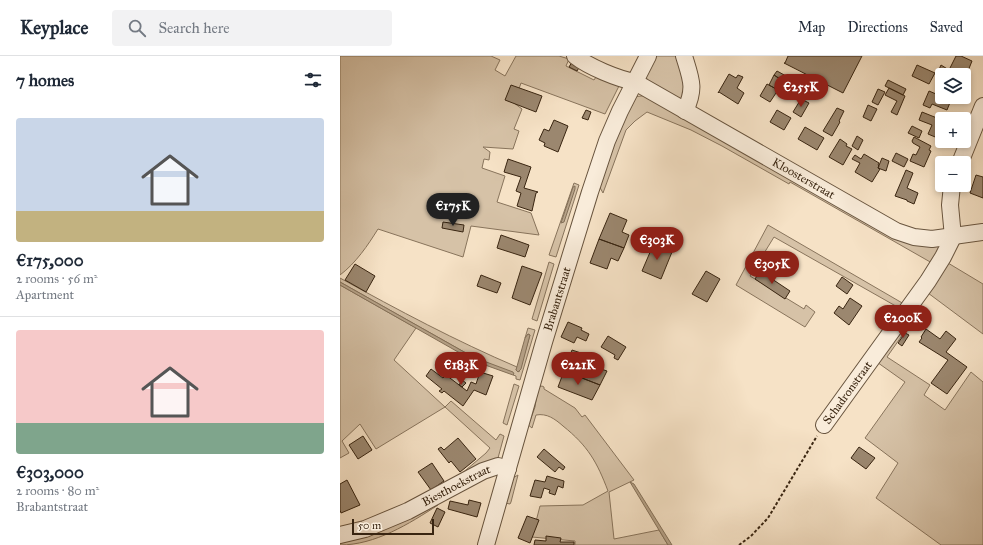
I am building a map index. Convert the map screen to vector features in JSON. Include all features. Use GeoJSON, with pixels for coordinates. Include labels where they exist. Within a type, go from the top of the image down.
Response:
{"type":"FeatureCollection","features":[{"type":"Feature","properties":{"kind":"street","name":"Kloosterstraat"},"geometry":{"type":"LineString","coordinates":[[575,56],[582,62],[625,80],[635,82],[896,231],[914,237],[932,239],[983,232]]}},
{"type":"Feature","properties":{"kind":"street","name":"Brabantstraat"},"geometry":{"type":"LineString","coordinates":[[486,545],[567,265],[590,192],[607,141],[648,56]]}},
{"type":"Feature","properties":{"kind":"street"},"geometry":{"type":"LineString","coordinates":[[684,56],[693,85],[690,101],[685,111]]}},
{"type":"Feature","properties":{"kind":"street"},"geometry":{"type":"LineString","coordinates":[[963,156],[983,106]]}},
{"type":"Feature","properties":{"kind":"street"},"geometry":{"type":"LineString","coordinates":[[951,192],[950,205],[953,237]]}},
{"type":"Feature","properties":{"kind":"street","name":"Schadronstraat"},"geometry":{"type":"LineString","coordinates":[[824,425],[928,281],[944,257],[953,237]]}},
{"type":"Feature","properties":{"kind":"street","name":"Biesthoekstraat"},"geometry":{"type":"LineString","coordinates":[[340,536],[408,511],[483,471],[498,466],[508,469]]}},
{"type":"Feature","properties":{"kind":"path","name":"Schadronstraat"},"geometry":{"type":"LineString","coordinates":[[739,545],[751,536],[768,518],[824,425]]}},
{"type":"Feature","properties":{"kind":"shaded area"},"geometry":{"type":"Polygon","coordinates":[[[340,56],[491,56],[500,60],[495,70],[505,76],[516,56],[559,56],[569,59],[566,66],[594,80],[598,74],[620,84],[605,114],[521,83],[514,103],[522,109],[514,129],[519,131],[513,149],[483,147],[490,152],[489,160],[484,159],[482,168],[505,176],[497,202],[531,213],[539,235],[471,226],[463,257],[378,229],[366,247],[340,275],[340,56]]]}},
{"type":"Feature","properties":{"kind":"shaded area"},"geometry":{"type":"Polygon","coordinates":[[[653,56],[680,56],[687,79],[681,101],[648,81],[644,73],[653,56]]]}},
{"type":"Feature","properties":{"kind":"shaded area"},"geometry":{"type":"Polygon","coordinates":[[[649,95],[875,226],[898,237],[939,245],[942,251],[938,259],[926,281],[906,308],[901,309],[774,237],[750,276],[804,309],[806,305],[815,312],[805,327],[736,285],[768,225],[904,304],[932,263],[790,182],[789,184],[691,130],[647,112],[626,130],[603,193],[598,184],[617,131],[633,97],[649,95]]]}},
{"type":"Feature","properties":{"kind":"shaded area"},"geometry":{"type":"Polygon","coordinates":[[[574,183],[579,185],[556,257],[549,255],[574,183]]]}},
{"type":"Feature","properties":{"kind":"shaded area"},"geometry":{"type":"Polygon","coordinates":[[[575,186],[564,222],[561,223],[573,187],[575,186]]]}},
{"type":"Feature","properties":{"kind":"shaded area"},"geometry":{"type":"Polygon","coordinates":[[[549,262],[554,264],[537,321],[532,319],[549,262]]]}},
{"type":"Feature","properties":{"kind":"shaded area"},"geometry":{"type":"Polygon","coordinates":[[[948,263],[983,284],[983,334],[928,293],[948,263]]]}},
{"type":"Feature","properties":{"kind":"shaded area"},"geometry":{"type":"Polygon","coordinates":[[[340,278],[427,325],[517,367],[516,370],[519,372],[530,335],[528,334],[525,338],[528,328],[535,330],[520,380],[516,379],[516,376],[513,375],[514,374],[473,357],[340,282],[340,278]]]}},
{"type":"Feature","properties":{"kind":"shaded area"},"geometry":{"type":"Polygon","coordinates":[[[340,282],[473,357],[513,372],[514,374],[513,375],[474,361],[340,285],[340,282]]]}},
{"type":"Feature","properties":{"kind":"shaded area"},"geometry":{"type":"Polygon","coordinates":[[[340,285],[416,328],[394,360],[445,407],[376,449],[360,424],[342,441],[349,453],[340,458],[340,285]]]}},
{"type":"Feature","properties":{"kind":"shaded area"},"geometry":{"type":"Polygon","coordinates":[[[901,322],[908,327],[887,357],[930,385],[924,395],[945,410],[971,372],[983,382],[983,545],[941,545],[876,498],[898,463],[865,438],[905,382],[874,360],[901,322]]]}},
{"type":"Feature","properties":{"kind":"shaded area"},"geometry":{"type":"Polygon","coordinates":[[[528,334],[530,335],[521,369],[518,372],[516,370],[525,338],[528,334]]]}},
{"type":"Feature","properties":{"kind":"shaded area"},"geometry":{"type":"Polygon","coordinates":[[[514,384],[519,386],[507,425],[503,423],[514,384]]]}},
{"type":"Feature","properties":{"kind":"shaded area"},"geometry":{"type":"Polygon","coordinates":[[[542,386],[544,389],[575,408],[582,417],[585,415],[634,480],[609,492],[614,539],[659,530],[668,545],[575,545],[575,541],[532,537],[540,506],[583,505],[608,491],[600,471],[591,455],[572,433],[560,423],[551,417],[536,415],[532,428],[527,424],[528,421],[530,421],[535,407],[538,387],[542,386]]]}},
{"type":"Feature","properties":{"kind":"shaded area"},"geometry":{"type":"Polygon","coordinates":[[[451,401],[496,440],[500,434],[504,436],[498,458],[460,475],[490,448],[445,407],[451,401]]]}},
{"type":"Feature","properties":{"kind":"shaded area"},"geometry":{"type":"Polygon","coordinates":[[[518,475],[511,502],[510,504],[505,503],[511,479],[518,475]]]}},
{"type":"Feature","properties":{"kind":"shaded area"},"geometry":{"type":"Polygon","coordinates":[[[630,482],[634,484],[672,545],[668,545],[630,482]]]}},
{"type":"Feature","properties":{"kind":"shaded area"},"geometry":{"type":"Polygon","coordinates":[[[436,503],[438,505],[391,532],[366,541],[340,545],[340,539],[436,503]]]}},
{"type":"Feature","properties":{"kind":"building"},"geometry":{"type":"Polygon","coordinates":[[[788,56],[862,56],[843,93],[784,63],[788,56]]]}},
{"type":"Feature","properties":{"kind":"building"},"geometry":{"type":"Polygon","coordinates":[[[956,56],[961,56],[972,61],[969,68],[950,68],[956,56]]]}},
{"type":"Feature","properties":{"kind":"building"},"geometry":{"type":"Polygon","coordinates":[[[572,62],[580,66],[577,71],[569,67],[572,62]]]}},
{"type":"Feature","properties":{"kind":"building"},"geometry":{"type":"Polygon","coordinates":[[[917,65],[935,73],[929,84],[912,76],[917,65]]]}},
{"type":"Feature","properties":{"kind":"building"},"geometry":{"type":"Polygon","coordinates":[[[777,71],[786,76],[783,81],[774,75],[777,71]]]}},
{"type":"Feature","properties":{"kind":"building"},"geometry":{"type":"Polygon","coordinates":[[[729,74],[736,78],[738,75],[743,77],[737,88],[744,93],[738,104],[719,92],[718,93],[729,74]]]}},
{"type":"Feature","properties":{"kind":"building"},"geometry":{"type":"Polygon","coordinates":[[[774,75],[783,81],[778,90],[769,85],[774,75]]]}},
{"type":"Feature","properties":{"kind":"building"},"geometry":{"type":"Polygon","coordinates":[[[888,80],[906,89],[903,95],[885,86],[888,80]]]}},
{"type":"Feature","properties":{"kind":"building"},"geometry":{"type":"Polygon","coordinates":[[[786,81],[791,84],[788,89],[783,86],[786,81]]]}},
{"type":"Feature","properties":{"kind":"building"},"geometry":{"type":"Polygon","coordinates":[[[767,84],[778,90],[770,102],[760,96],[767,84]]]}},
{"type":"Feature","properties":{"kind":"building"},"geometry":{"type":"Polygon","coordinates":[[[511,85],[542,96],[536,112],[505,100],[511,85]]]}},
{"type":"Feature","properties":{"kind":"building"},"geometry":{"type":"Polygon","coordinates":[[[889,88],[905,96],[897,115],[891,112],[897,101],[885,95],[889,88]]]}},
{"type":"Feature","properties":{"kind":"building"},"geometry":{"type":"Polygon","coordinates":[[[878,89],[885,92],[878,105],[872,102],[878,89]]]}},
{"type":"Feature","properties":{"kind":"building"},"geometry":{"type":"Polygon","coordinates":[[[929,91],[935,94],[935,104],[949,104],[947,110],[932,104],[930,108],[923,105],[929,91]]]}},
{"type":"Feature","properties":{"kind":"building"},"geometry":{"type":"Polygon","coordinates":[[[801,99],[809,103],[801,117],[793,112],[801,99]]]}},
{"type":"Feature","properties":{"kind":"building"},"geometry":{"type":"Polygon","coordinates":[[[868,105],[877,109],[871,121],[863,117],[868,105]]]}},
{"type":"Feature","properties":{"kind":"building"},"geometry":{"type":"Polygon","coordinates":[[[837,108],[844,111],[832,136],[823,131],[837,108]]]}},
{"type":"Feature","properties":{"kind":"building"},"geometry":{"type":"Polygon","coordinates":[[[586,110],[591,112],[588,120],[582,118],[586,110]]]}},
{"type":"Feature","properties":{"kind":"building"},"geometry":{"type":"Polygon","coordinates":[[[777,110],[791,118],[784,130],[770,122],[777,110]]]}},
{"type":"Feature","properties":{"kind":"building"},"geometry":{"type":"Polygon","coordinates":[[[922,112],[935,117],[935,137],[928,134],[932,125],[919,120],[922,112]]]}},
{"type":"Feature","properties":{"kind":"building"},"geometry":{"type":"Polygon","coordinates":[[[554,120],[568,126],[558,152],[544,146],[545,143],[539,140],[544,129],[549,131],[554,120]]]}},
{"type":"Feature","properties":{"kind":"building"},"geometry":{"type":"Polygon","coordinates":[[[912,126],[922,131],[919,138],[908,133],[912,126]]]}},
{"type":"Feature","properties":{"kind":"building"},"geometry":{"type":"Polygon","coordinates":[[[805,127],[824,138],[817,150],[798,139],[805,127]]]}},
{"type":"Feature","properties":{"kind":"building"},"geometry":{"type":"Polygon","coordinates":[[[857,136],[863,140],[858,150],[852,146],[857,136]]]}},
{"type":"Feature","properties":{"kind":"building"},"geometry":{"type":"Polygon","coordinates":[[[914,137],[931,146],[929,150],[931,151],[924,167],[910,161],[913,154],[916,155],[920,147],[913,143],[912,141],[914,137]]]}},
{"type":"Feature","properties":{"kind":"building"},"geometry":{"type":"Polygon","coordinates":[[[840,139],[847,144],[846,146],[852,149],[843,165],[829,157],[840,139]]]}},
{"type":"Feature","properties":{"kind":"building"},"geometry":{"type":"Polygon","coordinates":[[[896,153],[908,159],[904,167],[892,161],[896,153]]]}},
{"type":"Feature","properties":{"kind":"building"},"geometry":{"type":"Polygon","coordinates":[[[864,154],[879,163],[878,168],[880,169],[872,182],[855,172],[860,163],[852,159],[855,155],[861,159],[864,154]]]}},
{"type":"Feature","properties":{"kind":"building"},"geometry":{"type":"Polygon","coordinates":[[[882,158],[889,161],[886,171],[878,168],[882,158]]]}},
{"type":"Feature","properties":{"kind":"building"},"geometry":{"type":"Polygon","coordinates":[[[508,159],[531,167],[524,188],[538,192],[536,193],[532,211],[517,206],[521,193],[516,191],[521,177],[504,172],[508,159]]]}},
{"type":"Feature","properties":{"kind":"building"},"geometry":{"type":"Polygon","coordinates":[[[906,170],[913,173],[907,188],[918,193],[914,204],[895,196],[906,170]]]}},
{"type":"Feature","properties":{"kind":"building"},"geometry":{"type":"Polygon","coordinates":[[[976,175],[983,177],[983,198],[970,193],[976,175]]]}},
{"type":"Feature","properties":{"kind":"building"},"geometry":{"type":"Polygon","coordinates":[[[610,213],[627,220],[622,232],[629,235],[624,248],[599,239],[610,213]]]}},
{"type":"Feature","properties":{"kind":"building"},"geometry":{"type":"Polygon","coordinates":[[[443,222],[464,225],[463,232],[442,228],[443,222]]]}},
{"type":"Feature","properties":{"kind":"building"},"geometry":{"type":"Polygon","coordinates":[[[501,235],[529,245],[525,257],[497,248],[501,235]]]}},
{"type":"Feature","properties":{"kind":"building"},"geometry":{"type":"Polygon","coordinates":[[[599,239],[624,248],[618,261],[611,258],[607,269],[590,263],[599,239]]]}},
{"type":"Feature","properties":{"kind":"building"},"geometry":{"type":"Polygon","coordinates":[[[650,243],[672,252],[661,279],[642,271],[651,250],[648,248],[650,243]]]}},
{"type":"Feature","properties":{"kind":"building"},"geometry":{"type":"Polygon","coordinates":[[[355,264],[375,276],[366,292],[345,280],[355,264]]]}},
{"type":"Feature","properties":{"kind":"building"},"geometry":{"type":"Polygon","coordinates":[[[522,266],[542,273],[530,305],[512,298],[522,266]]]}},
{"type":"Feature","properties":{"kind":"building"},"geometry":{"type":"Polygon","coordinates":[[[706,271],[720,279],[707,302],[692,294],[706,271]]]}},
{"type":"Feature","properties":{"kind":"building"},"geometry":{"type":"Polygon","coordinates":[[[760,271],[790,291],[785,299],[755,279],[760,271]]]}},
{"type":"Feature","properties":{"kind":"building"},"geometry":{"type":"Polygon","coordinates":[[[481,275],[501,283],[497,293],[477,286],[481,275]]]}},
{"type":"Feature","properties":{"kind":"building"},"geometry":{"type":"Polygon","coordinates":[[[842,277],[853,285],[847,294],[836,286],[842,277]]]}},
{"type":"Feature","properties":{"kind":"building"},"geometry":{"type":"Polygon","coordinates":[[[850,298],[862,306],[849,325],[834,313],[839,306],[843,309],[850,298]]]}},
{"type":"Feature","properties":{"kind":"building"},"geometry":{"type":"Polygon","coordinates":[[[568,322],[582,328],[581,330],[589,334],[586,341],[577,337],[574,343],[561,337],[568,322]]]}},
{"type":"Feature","properties":{"kind":"building"},"geometry":{"type":"Polygon","coordinates":[[[926,329],[940,339],[946,331],[956,339],[946,352],[967,367],[947,394],[931,383],[948,360],[919,342],[926,329]]]}},
{"type":"Feature","properties":{"kind":"building"},"geometry":{"type":"Polygon","coordinates":[[[905,333],[909,335],[902,346],[898,343],[905,333]]]}},
{"type":"Feature","properties":{"kind":"building"},"geometry":{"type":"Polygon","coordinates":[[[608,336],[626,347],[618,360],[614,358],[615,355],[601,347],[608,336]]]}},
{"type":"Feature","properties":{"kind":"building"},"geometry":{"type":"Polygon","coordinates":[[[572,350],[587,355],[584,364],[607,371],[600,385],[564,371],[572,350]]]}},
{"type":"Feature","properties":{"kind":"building"},"geometry":{"type":"Polygon","coordinates":[[[431,369],[443,378],[446,375],[467,391],[471,382],[476,384],[480,372],[493,376],[486,395],[474,390],[463,406],[444,391],[442,393],[439,391],[442,389],[426,376],[431,369]]]}},
{"type":"Feature","properties":{"kind":"building"},"geometry":{"type":"Polygon","coordinates":[[[564,371],[600,385],[592,400],[558,387],[564,371]]]}},
{"type":"Feature","properties":{"kind":"building"},"geometry":{"type":"Polygon","coordinates":[[[462,380],[466,383],[462,387],[459,385],[462,380]]]}},
{"type":"Feature","properties":{"kind":"building"},"geometry":{"type":"Polygon","coordinates":[[[363,436],[372,450],[358,459],[349,445],[363,436]]]}},
{"type":"Feature","properties":{"kind":"building"},"geometry":{"type":"Polygon","coordinates":[[[458,438],[476,459],[460,472],[451,461],[449,463],[438,449],[441,447],[444,450],[458,438]]]}},
{"type":"Feature","properties":{"kind":"building"},"geometry":{"type":"Polygon","coordinates":[[[859,447],[875,458],[866,469],[851,458],[859,447]]]}},
{"type":"Feature","properties":{"kind":"building"},"geometry":{"type":"Polygon","coordinates":[[[544,449],[565,467],[563,470],[559,467],[555,472],[537,457],[544,449]]]}},
{"type":"Feature","properties":{"kind":"building"},"geometry":{"type":"Polygon","coordinates":[[[432,463],[444,481],[431,490],[418,472],[432,463]]]}},
{"type":"Feature","properties":{"kind":"building"},"geometry":{"type":"Polygon","coordinates":[[[547,476],[564,481],[563,488],[558,486],[555,495],[549,493],[550,490],[544,488],[541,498],[530,496],[535,480],[545,482],[547,476]]]}},
{"type":"Feature","properties":{"kind":"building"},"geometry":{"type":"Polygon","coordinates":[[[347,480],[360,505],[341,513],[340,484],[347,480]]]}},
{"type":"Feature","properties":{"kind":"building"},"geometry":{"type":"Polygon","coordinates":[[[469,500],[481,503],[477,517],[448,509],[450,501],[468,505],[469,500]]]}},
{"type":"Feature","properties":{"kind":"building"},"geometry":{"type":"Polygon","coordinates":[[[437,508],[445,512],[438,527],[430,523],[437,508]]]}},
{"type":"Feature","properties":{"kind":"building"},"geometry":{"type":"Polygon","coordinates":[[[527,516],[539,520],[530,543],[518,538],[527,516]]]}},
{"type":"Feature","properties":{"kind":"building"},"geometry":{"type":"Polygon","coordinates":[[[546,536],[561,538],[560,542],[574,542],[574,545],[534,545],[535,540],[546,541],[546,536]]]}}]}
